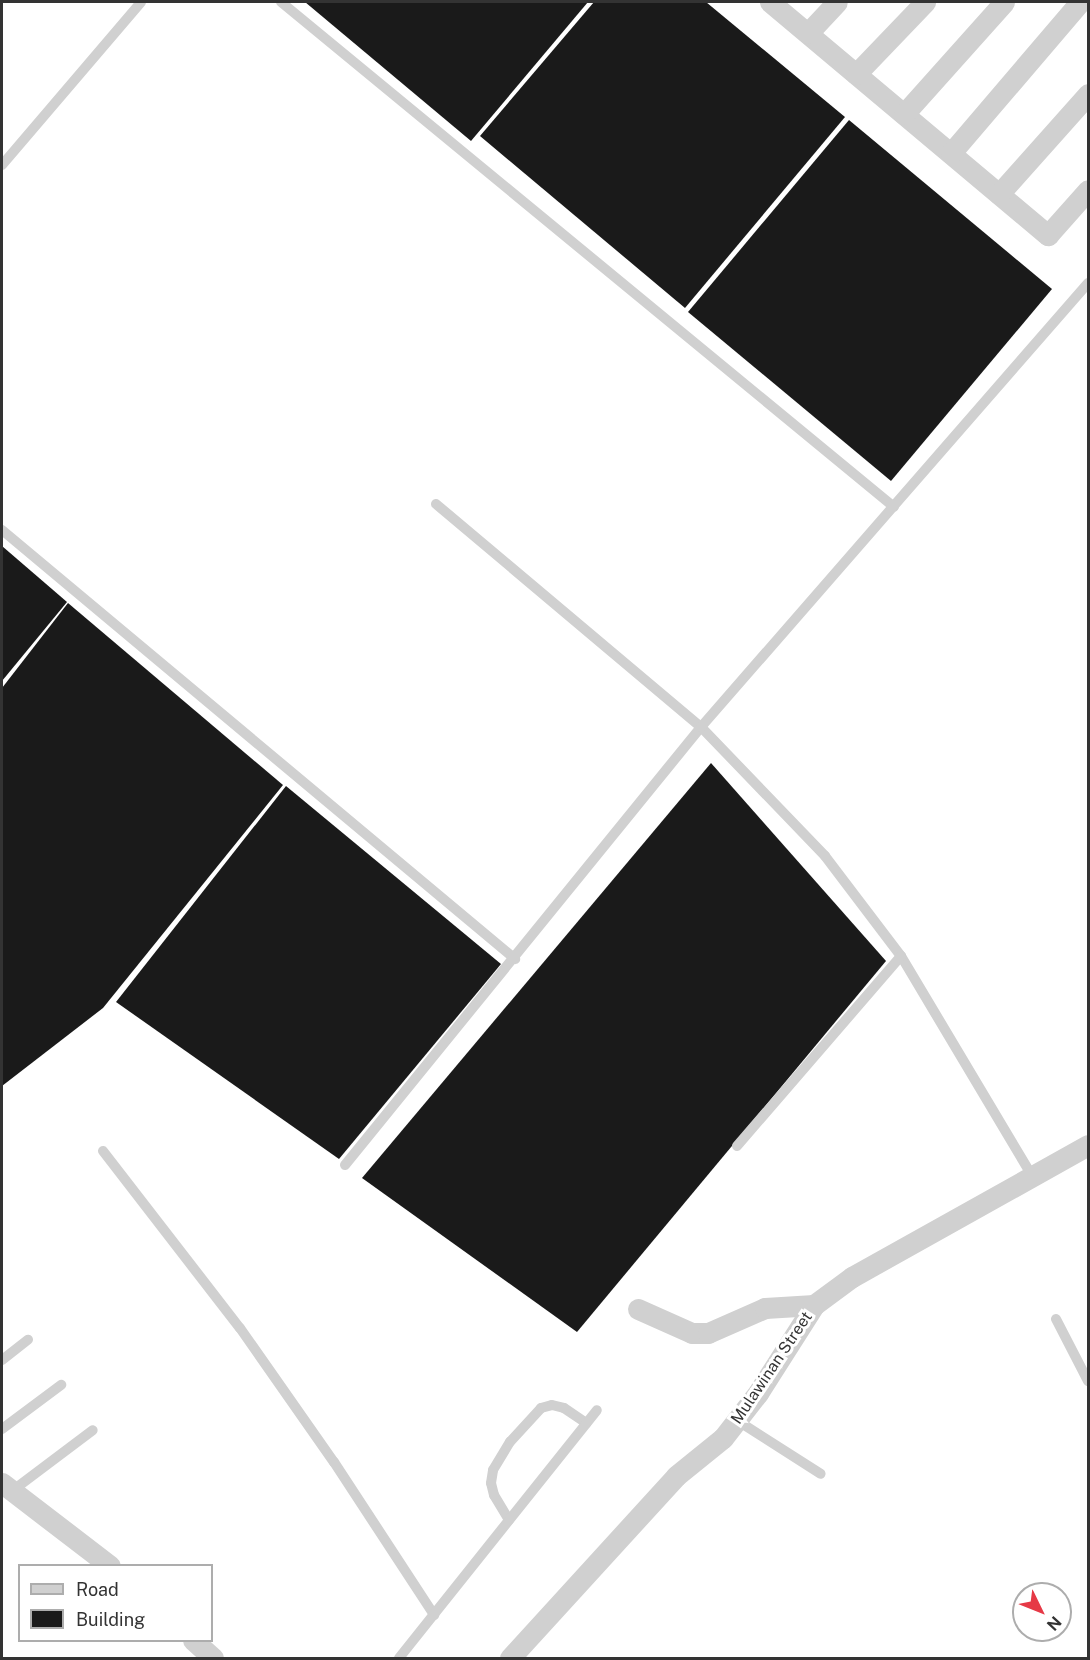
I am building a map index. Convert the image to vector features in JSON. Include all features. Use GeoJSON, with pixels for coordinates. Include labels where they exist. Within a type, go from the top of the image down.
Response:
{"type":"FeatureCollection","features":[{"type":"Feature","properties":{"kind":"street"},"geometry":{"type":"LineString","coordinates":[[770,2],[1048,235],[1089,190]]}},
{"type":"Feature","properties":{"kind":"street"},"geometry":{"type":"LineString","coordinates":[[807,33],[837,2]]}},
{"type":"Feature","properties":{"kind":"street"},"geometry":{"type":"LineString","coordinates":[[856,74],[925,2]]}},
{"type":"Feature","properties":{"kind":"street"},"geometry":{"type":"LineString","coordinates":[[904,114],[1004,2]]}},
{"type":"Feature","properties":{"kind":"street"},"geometry":{"type":"LineString","coordinates":[[951,153],[1080,2]]}},
{"type":"Feature","properties":{"kind":"street"},"geometry":{"type":"LineString","coordinates":[[999,194],[1089,94]]}},
{"type":"Feature","properties":{"kind":"street","name":"Mulawinan Street"},"geometry":{"type":"LineString","coordinates":[[510,1659],[676,1476],[723,1438],[738,1421],[814,1305],[852,1277],[1089,1145]]}},
{"type":"Feature","properties":{"kind":"street"},"geometry":{"type":"LineString","coordinates":[[638,1309],[692,1333],[708,1333],[765,1308],[814,1305]]}},
{"type":"Feature","properties":{"kind":"street"},"geometry":{"type":"LineString","coordinates":[[7,1487],[107,1564]]}},
{"type":"Feature","properties":{"kind":"street"},"geometry":{"type":"LineString","coordinates":[[194,1642],[213,1659]]}},
{"type":"Feature","properties":{"kind":"lane"},"geometry":{"type":"LineString","coordinates":[[2,165],[141,2]]}},
{"type":"Feature","properties":{"kind":"lane"},"geometry":{"type":"LineString","coordinates":[[281,2],[894,507]]}},
{"type":"Feature","properties":{"kind":"lane"},"geometry":{"type":"LineString","coordinates":[[345,1165],[701,727],[1089,283]]}},
{"type":"Feature","properties":{"kind":"lane"},"geometry":{"type":"LineString","coordinates":[[436,504],[701,727],[825,856],[901,956],[1032,1176]]}},
{"type":"Feature","properties":{"kind":"lane"},"geometry":{"type":"LineString","coordinates":[[2,530],[515,958]]}},
{"type":"Feature","properties":{"kind":"lane"},"geometry":{"type":"LineString","coordinates":[[737,1146],[901,956]]}},
{"type":"Feature","properties":{"kind":"lane"},"geometry":{"type":"LineString","coordinates":[[103,1151],[240,1328],[334,1462],[434,1615]]}},
{"type":"Feature","properties":{"kind":"lane"},"geometry":{"type":"LineString","coordinates":[[1056,1319],[1089,1382]]}},
{"type":"Feature","properties":{"kind":"lane"},"geometry":{"type":"LineString","coordinates":[[2,1360],[28,1340]]}},
{"type":"Feature","properties":{"kind":"lane"},"geometry":{"type":"LineString","coordinates":[[2,1429],[60,1385]]}},
{"type":"Feature","properties":{"kind":"lane"},"geometry":{"type":"LineString","coordinates":[[510,1520],[494,1495],[492,1483],[493,1470],[510,1442],[541,1408],[552,1405],[564,1408],[586,1423]]}},
{"type":"Feature","properties":{"kind":"lane"},"geometry":{"type":"LineString","coordinates":[[399,1659],[597,1410]]}},
{"type":"Feature","properties":{"kind":"lane"},"geometry":{"type":"LineString","coordinates":[[738,1421],[821,1474]]}},
{"type":"Feature","properties":{"kind":"lane"},"geometry":{"type":"LineString","coordinates":[[7,1487],[93,1430]]}},
{"type":"Feature","properties":{"kind":"building"},"geometry":{"type":"Polygon","coordinates":[[[305,2],[588,2],[471,141],[305,2]]]}},
{"type":"Feature","properties":{"kind":"building"},"geometry":{"type":"Polygon","coordinates":[[[594,2],[706,2],[845,117],[685,308],[480,136],[594,2]]]}},
{"type":"Feature","properties":{"kind":"building"},"geometry":{"type":"Polygon","coordinates":[[[849,120],[1052,289],[891,481],[688,312],[849,120]]]}},
{"type":"Feature","properties":{"kind":"building"},"geometry":{"type":"Polygon","coordinates":[[[2,546],[67,602],[2,681],[2,546]]]}},
{"type":"Feature","properties":{"kind":"building"},"geometry":{"type":"Polygon","coordinates":[[[68,603],[283,785],[103,1008],[2,1086],[2,688],[68,603]]]}},
{"type":"Feature","properties":{"kind":"building"},"geometry":{"type":"Polygon","coordinates":[[[711,763],[886,961],[577,1332],[362,1178],[711,763]]]}},
{"type":"Feature","properties":{"kind":"building"},"geometry":{"type":"Polygon","coordinates":[[[286,786],[501,964],[339,1159],[116,1002],[286,786]]]}}]}
